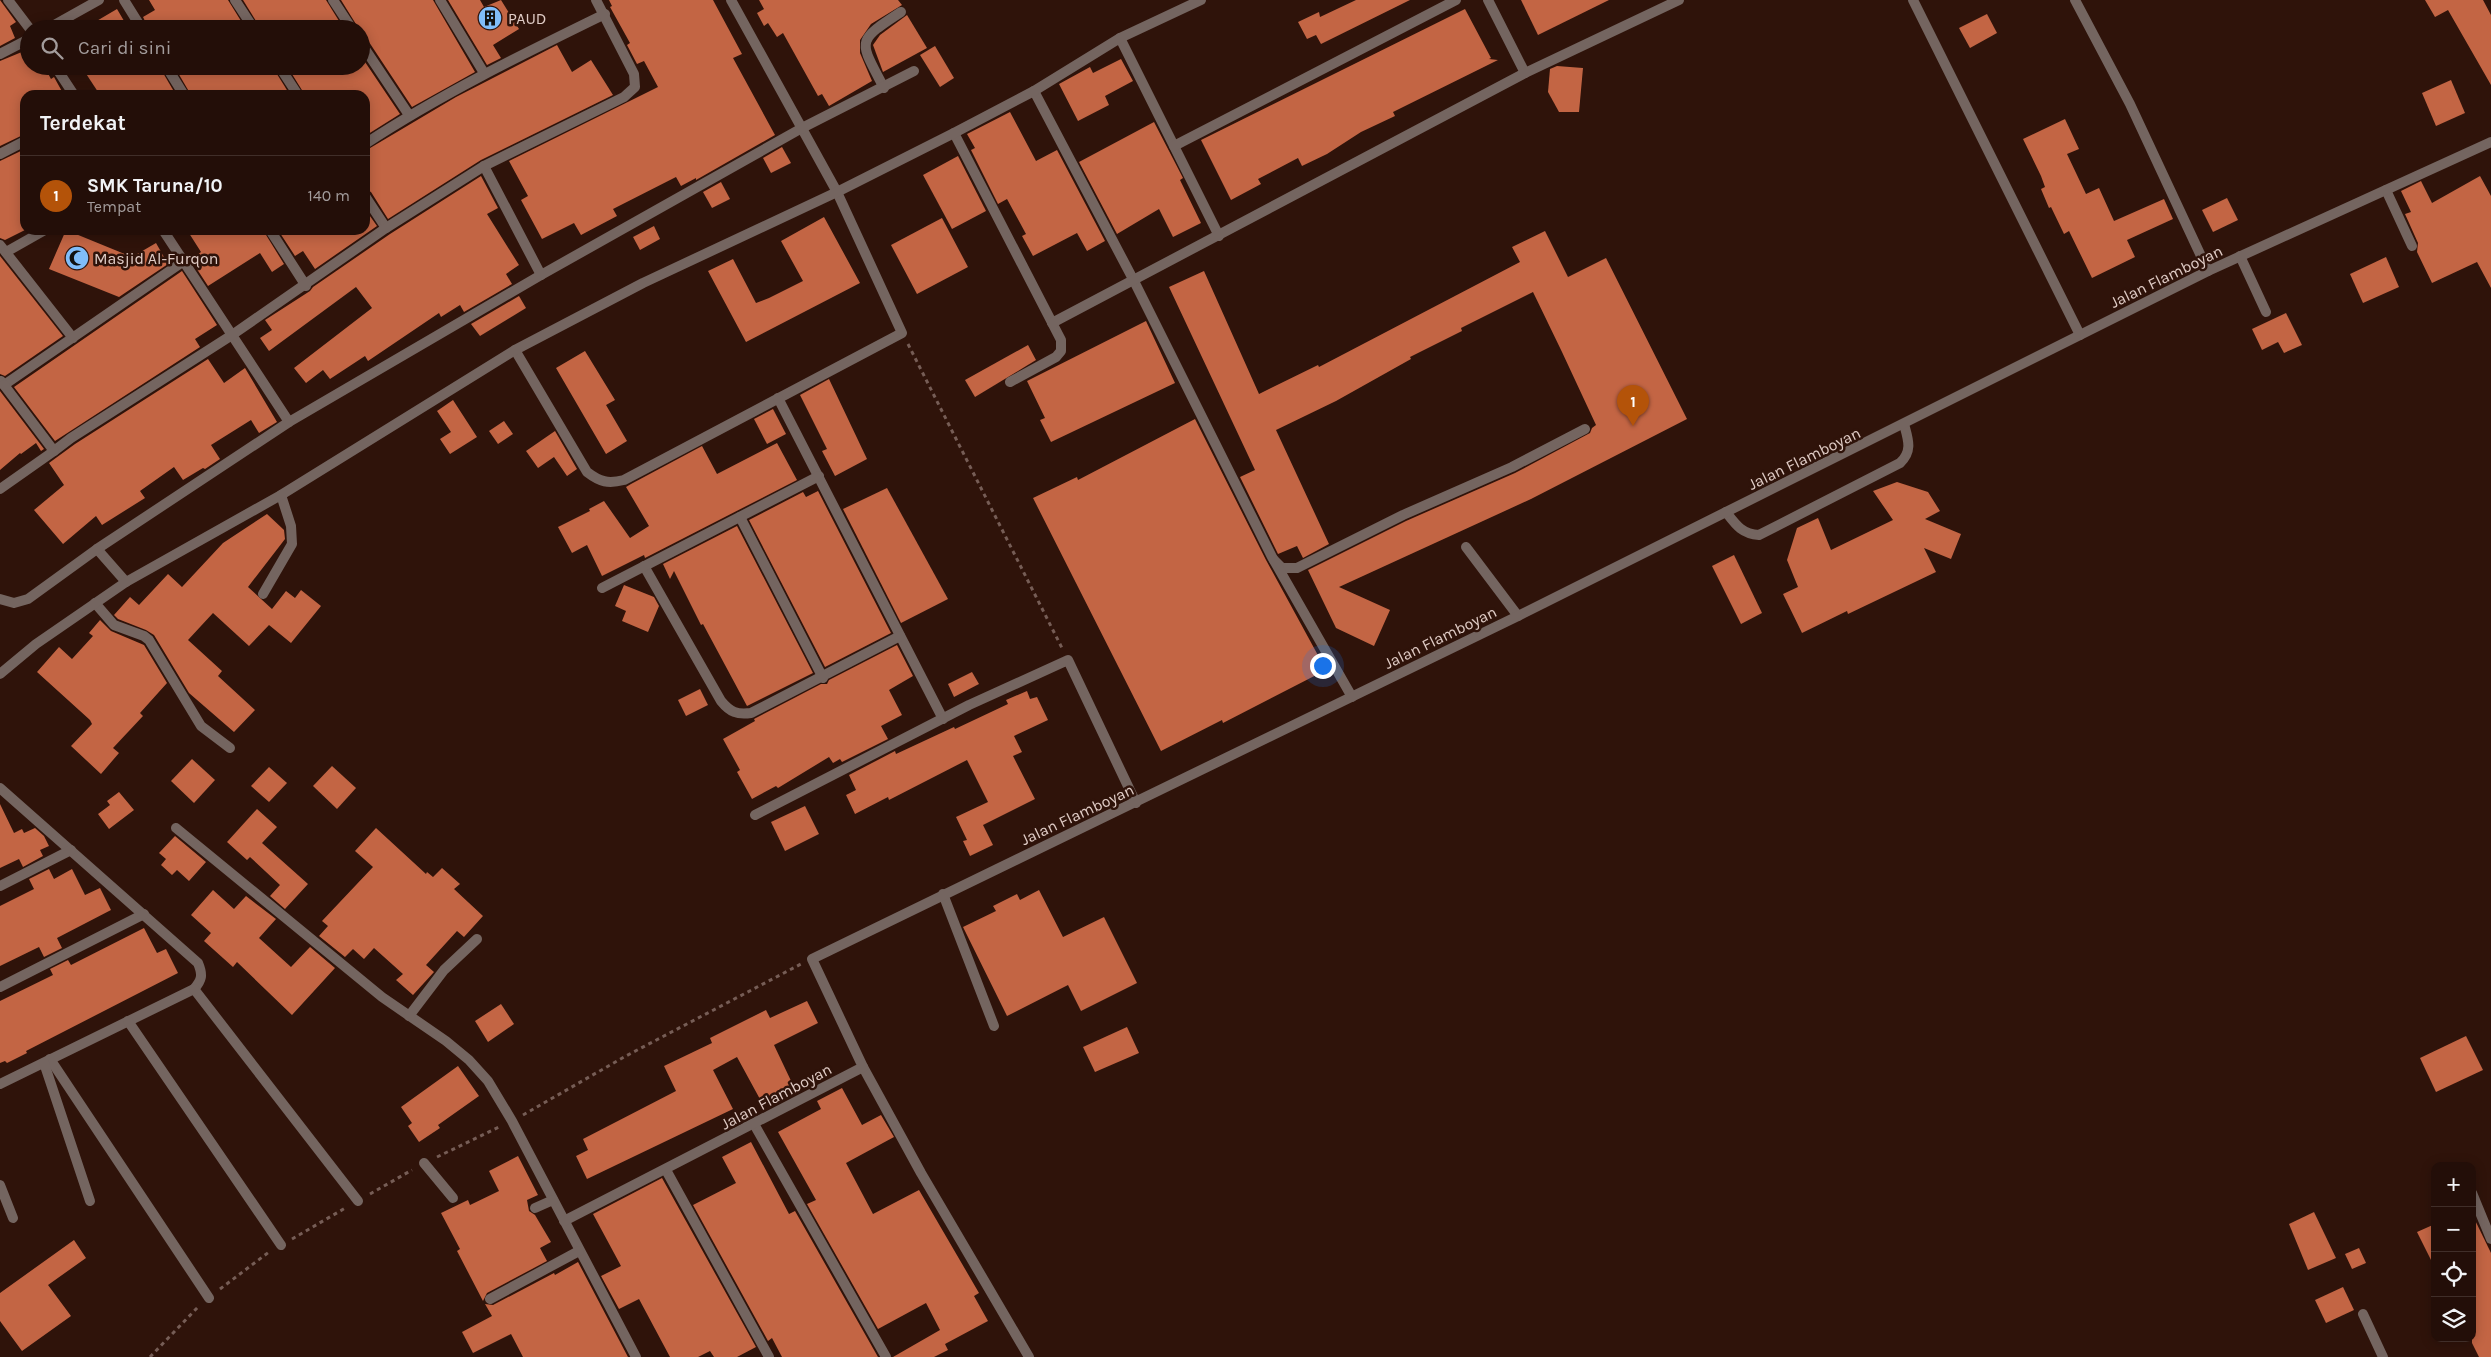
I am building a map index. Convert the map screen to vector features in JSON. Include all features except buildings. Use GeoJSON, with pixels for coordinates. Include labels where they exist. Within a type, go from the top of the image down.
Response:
{"type":"FeatureCollection","features":[{"type":"Feature","properties":{"kind":"street"},"geometry":{"type":"LineString","coordinates":[[8,0],[23,20]]}},
{"type":"Feature","properties":{"kind":"street"},"geometry":{"type":"LineString","coordinates":[[63,20],[99,0]]}},
{"type":"Feature","properties":{"kind":"street"},"geometry":{"type":"LineString","coordinates":[[124,0],[136,20]]}},
{"type":"Feature","properties":{"kind":"street"},"geometry":{"type":"LineString","coordinates":[[235,0],[248,20]]}},
{"type":"Feature","properties":{"kind":"street"},"geometry":{"type":"LineString","coordinates":[[333,0],[346,20]]}},
{"type":"Feature","properties":{"kind":"street"},"geometry":{"type":"LineString","coordinates":[[440,0],[484,73]]}},
{"type":"Feature","properties":{"kind":"street"},"geometry":{"type":"LineString","coordinates":[[0,489],[54,451],[306,286],[386,228],[484,166],[624,97],[635,87],[634,74],[596,0]]}},
{"type":"Feature","properties":{"kind":"street"},"geometry":{"type":"LineString","coordinates":[[515,350],[587,472],[605,482],[624,480],[902,333],[837,192],[731,0]]}},
{"type":"Feature","properties":{"kind":"street"},"geometry":{"type":"LineString","coordinates":[[0,674],[36,644],[95,603],[123,578],[281,495],[515,350],[643,283],[837,192],[954,133],[1034,91],[1120,38],[1201,0]]}},
{"type":"Feature","properties":{"kind":"street"},"geometry":{"type":"LineString","coordinates":[[1174,146],[1456,0]]}},
{"type":"Feature","properties":{"kind":"street"},"geometry":{"type":"LineString","coordinates":[[1488,0],[1525,73]]}},
{"type":"Feature","properties":{"kind":"street"},"geometry":{"type":"LineString","coordinates":[[1052,323],[1525,73],[1679,0]]}},
{"type":"Feature","properties":{"kind":"street"},"geometry":{"type":"LineString","coordinates":[[1913,0],[2080,334]]}},
{"type":"Feature","properties":{"kind":"street"},"geometry":{"type":"LineString","coordinates":[[2075,0],[2130,104],[2208,271]]}},
{"type":"Feature","properties":{"kind":"street"},"geometry":{"type":"LineString","coordinates":[[884,88],[867,55],[866,38],[871,31],[901,12]]}},
{"type":"Feature","properties":{"kind":"street"},"geometry":{"type":"LineString","coordinates":[[370,141],[409,115],[484,73],[604,14]]}},
{"type":"Feature","properties":{"kind":"street"},"geometry":{"type":"LineString","coordinates":[[1120,38],[1219,236]]}},
{"type":"Feature","properties":{"kind":"street"},"geometry":{"type":"LineString","coordinates":[[0,54],[20,44]]}},
{"type":"Feature","properties":{"kind":"street"},"geometry":{"type":"LineString","coordinates":[[370,56],[409,115]]}},
{"type":"Feature","properties":{"kind":"street"},"geometry":{"type":"LineString","coordinates":[[0,599],[14,603],[28,599],[101,552],[290,422],[541,275],[802,128],[884,88],[914,71]]}},
{"type":"Feature","properties":{"kind":"street"},"geometry":{"type":"LineString","coordinates":[[61,75],[71,90]]}},
{"type":"Feature","properties":{"kind":"street"},"geometry":{"type":"LineString","coordinates":[[172,75],[181,90]]}},
{"type":"Feature","properties":{"kind":"street"},"geometry":{"type":"LineString","coordinates":[[285,75],[295,90]]}},
{"type":"Feature","properties":{"kind":"street"},"geometry":{"type":"LineString","coordinates":[[1034,91],[1134,281],[1272,557],[1352,697]]}},
{"type":"Feature","properties":{"kind":"street"},"geometry":{"type":"LineString","coordinates":[[954,133],[1061,340],[1061,351],[1056,357],[1010,382]]}},
{"type":"Feature","properties":{"kind":"street","name":"Jalan Flamboyan"},"geometry":{"type":"LineString","coordinates":[[812,959],[942,894],[1136,803],[1518,616],[2208,271],[2491,142]]}},
{"type":"Feature","properties":{"kind":"street"},"geometry":{"type":"LineString","coordinates":[[0,154],[20,144]]}},
{"type":"Feature","properties":{"kind":"street"},"geometry":{"type":"LineString","coordinates":[[484,166],[541,275]]}},
{"type":"Feature","properties":{"kind":"street"},"geometry":{"type":"LineString","coordinates":[[2386,190],[2412,246]]}},
{"type":"Feature","properties":{"kind":"street"},"geometry":{"type":"LineString","coordinates":[[370,204],[386,228]]}},
{"type":"Feature","properties":{"kind":"street"},"geometry":{"type":"LineString","coordinates":[[34,235],[3,249],[73,338]]}},
{"type":"Feature","properties":{"kind":"street"},"geometry":{"type":"LineString","coordinates":[[166,235],[290,422]]}},
{"type":"Feature","properties":{"kind":"street"},"geometry":{"type":"LineString","coordinates":[[273,235],[306,286]]}},
{"type":"Feature","properties":{"kind":"street"},"geometry":{"type":"LineString","coordinates":[[2240,256],[2266,312]]}},
{"type":"Feature","properties":{"kind":"street"},"geometry":{"type":"LineString","coordinates":[[54,451],[2,383],[73,338],[184,261]]}},
{"type":"Feature","properties":{"kind":"street"},"geometry":{"type":"LineString","coordinates":[[778,398],[942,719]]}},
{"type":"Feature","properties":{"kind":"street"},"geometry":{"type":"LineString","coordinates":[[1726,512],[1740,529],[1748,534],[1759,535],[1900,462],[1906,457],[1909,444],[1904,424]]}},
{"type":"Feature","properties":{"kind":"street"},"geometry":{"type":"LineString","coordinates":[[1272,557],[1282,568],[1297,568],[1403,515],[1452,496],[1585,429]]}},
{"type":"Feature","properties":{"kind":"street"},"geometry":{"type":"LineString","coordinates":[[602,588],[819,476]]}},
{"type":"Feature","properties":{"kind":"street"},"geometry":{"type":"LineString","coordinates":[[263,594],[292,544],[291,526],[281,495]]}},
{"type":"Feature","properties":{"kind":"street"},"geometry":{"type":"LineString","coordinates":[[740,517],[823,678]]}},
{"type":"Feature","properties":{"kind":"street"},"geometry":{"type":"LineString","coordinates":[[1466,547],[1518,616]]}},
{"type":"Feature","properties":{"kind":"street"},"geometry":{"type":"LineString","coordinates":[[101,552],[123,578]]}},
{"type":"Feature","properties":{"kind":"street"},"geometry":{"type":"LineString","coordinates":[[644,566],[728,710],[743,714],[752,712],[823,678],[900,636]]}},
{"type":"Feature","properties":{"kind":"street"},"geometry":{"type":"LineString","coordinates":[[95,603],[114,626],[144,636],[149,640],[201,726],[230,748]]}},
{"type":"Feature","properties":{"kind":"street"},"geometry":{"type":"LineString","coordinates":[[755,815],[942,719],[1068,660],[1136,803]]}},
{"type":"Feature","properties":{"kind":"street"},"geometry":{"type":"LineString","coordinates":[[0,788],[198,963],[202,973],[201,981],[194,989],[0,1084]]}},
{"type":"Feature","properties":{"kind":"street"},"geometry":{"type":"LineString","coordinates":[[176,828],[382,997],[469,1060],[488,1081],[512,1121],[636,1357]]}},
{"type":"Feature","properties":{"kind":"street"},"geometry":{"type":"LineString","coordinates":[[0,886],[71,850]]}},
{"type":"Feature","properties":{"kind":"street"},"geometry":{"type":"LineString","coordinates":[[942,894],[994,1026]]}},
{"type":"Feature","properties":{"kind":"street"},"geometry":{"type":"LineString","coordinates":[[0,987],[144,914]]}},
{"type":"Feature","properties":{"kind":"street"},"geometry":{"type":"LineString","coordinates":[[409,1016],[444,970],[477,939]]}},
{"type":"Feature","properties":{"kind":"street"},"geometry":{"type":"LineString","coordinates":[[812,959],[863,1067],[921,1173],[1029,1357]]}},
{"type":"Feature","properties":{"kind":"street"},"geometry":{"type":"LineString","coordinates":[[194,989],[358,1201]]}},
{"type":"Feature","properties":{"kind":"street"},"geometry":{"type":"LineString","coordinates":[[128,1021],[281,1245]]}},
{"type":"Feature","properties":{"kind":"street"},"geometry":{"type":"LineString","coordinates":[[47,1061],[90,1201]]}},
{"type":"Feature","properties":{"kind":"street"},"geometry":{"type":"LineString","coordinates":[[47,1061],[209,1298]]}},
{"type":"Feature","properties":{"kind":"street","name":"Jalan Flamboyan"},"geometry":{"type":"LineString","coordinates":[[564,1221],[863,1067]]}},
{"type":"Feature","properties":{"kind":"street"},"geometry":{"type":"LineString","coordinates":[[754,1124],[886,1357]]}},
{"type":"Feature","properties":{"kind":"street"},"geometry":{"type":"LineString","coordinates":[[424,1163],[454,1198]]}},
{"type":"Feature","properties":{"kind":"street"},"geometry":{"type":"LineString","coordinates":[[666,1170],[769,1357]]}},
{"type":"Feature","properties":{"kind":"street"},"geometry":{"type":"LineString","coordinates":[[0,1184],[13,1218]]}},
{"type":"Feature","properties":{"kind":"street"},"geometry":{"type":"LineString","coordinates":[[535,1208],[553,1200]]}},
{"type":"Feature","properties":{"kind":"street"},"geometry":{"type":"LineString","coordinates":[[2476,1203],[2491,1239]]}},
{"type":"Feature","properties":{"kind":"street"},"geometry":{"type":"LineString","coordinates":[[490,1299],[579,1251]]}},
{"type":"Feature","properties":{"kind":"street"},"geometry":{"type":"LineString","coordinates":[[2363,1314],[2383,1357]]}},
{"type":"Feature","properties":{"kind":"path"},"geometry":{"type":"LineString","coordinates":[[902,333],[1068,660]]}},
{"type":"Feature","properties":{"kind":"path"},"geometry":{"type":"LineString","coordinates":[[150,1357],[209,1298],[236,1275],[281,1245],[424,1163],[512,1121],[624,1057],[812,959]]}},
{"type":"Feature","properties":{"kind":"place","name":"PAUD"},"geometry":{"type":"Point","coordinates":[490,18]}},
{"type":"Feature","properties":{"kind":"place","name":"Masjid Al-Furqon"},"geometry":{"type":"Point","coordinates":[77,258]}},
{"type":"Feature","properties":{"kind":"place","name":"SMK Taruna/10"},"geometry":{"type":"Point","coordinates":[1633,426]}}]}
